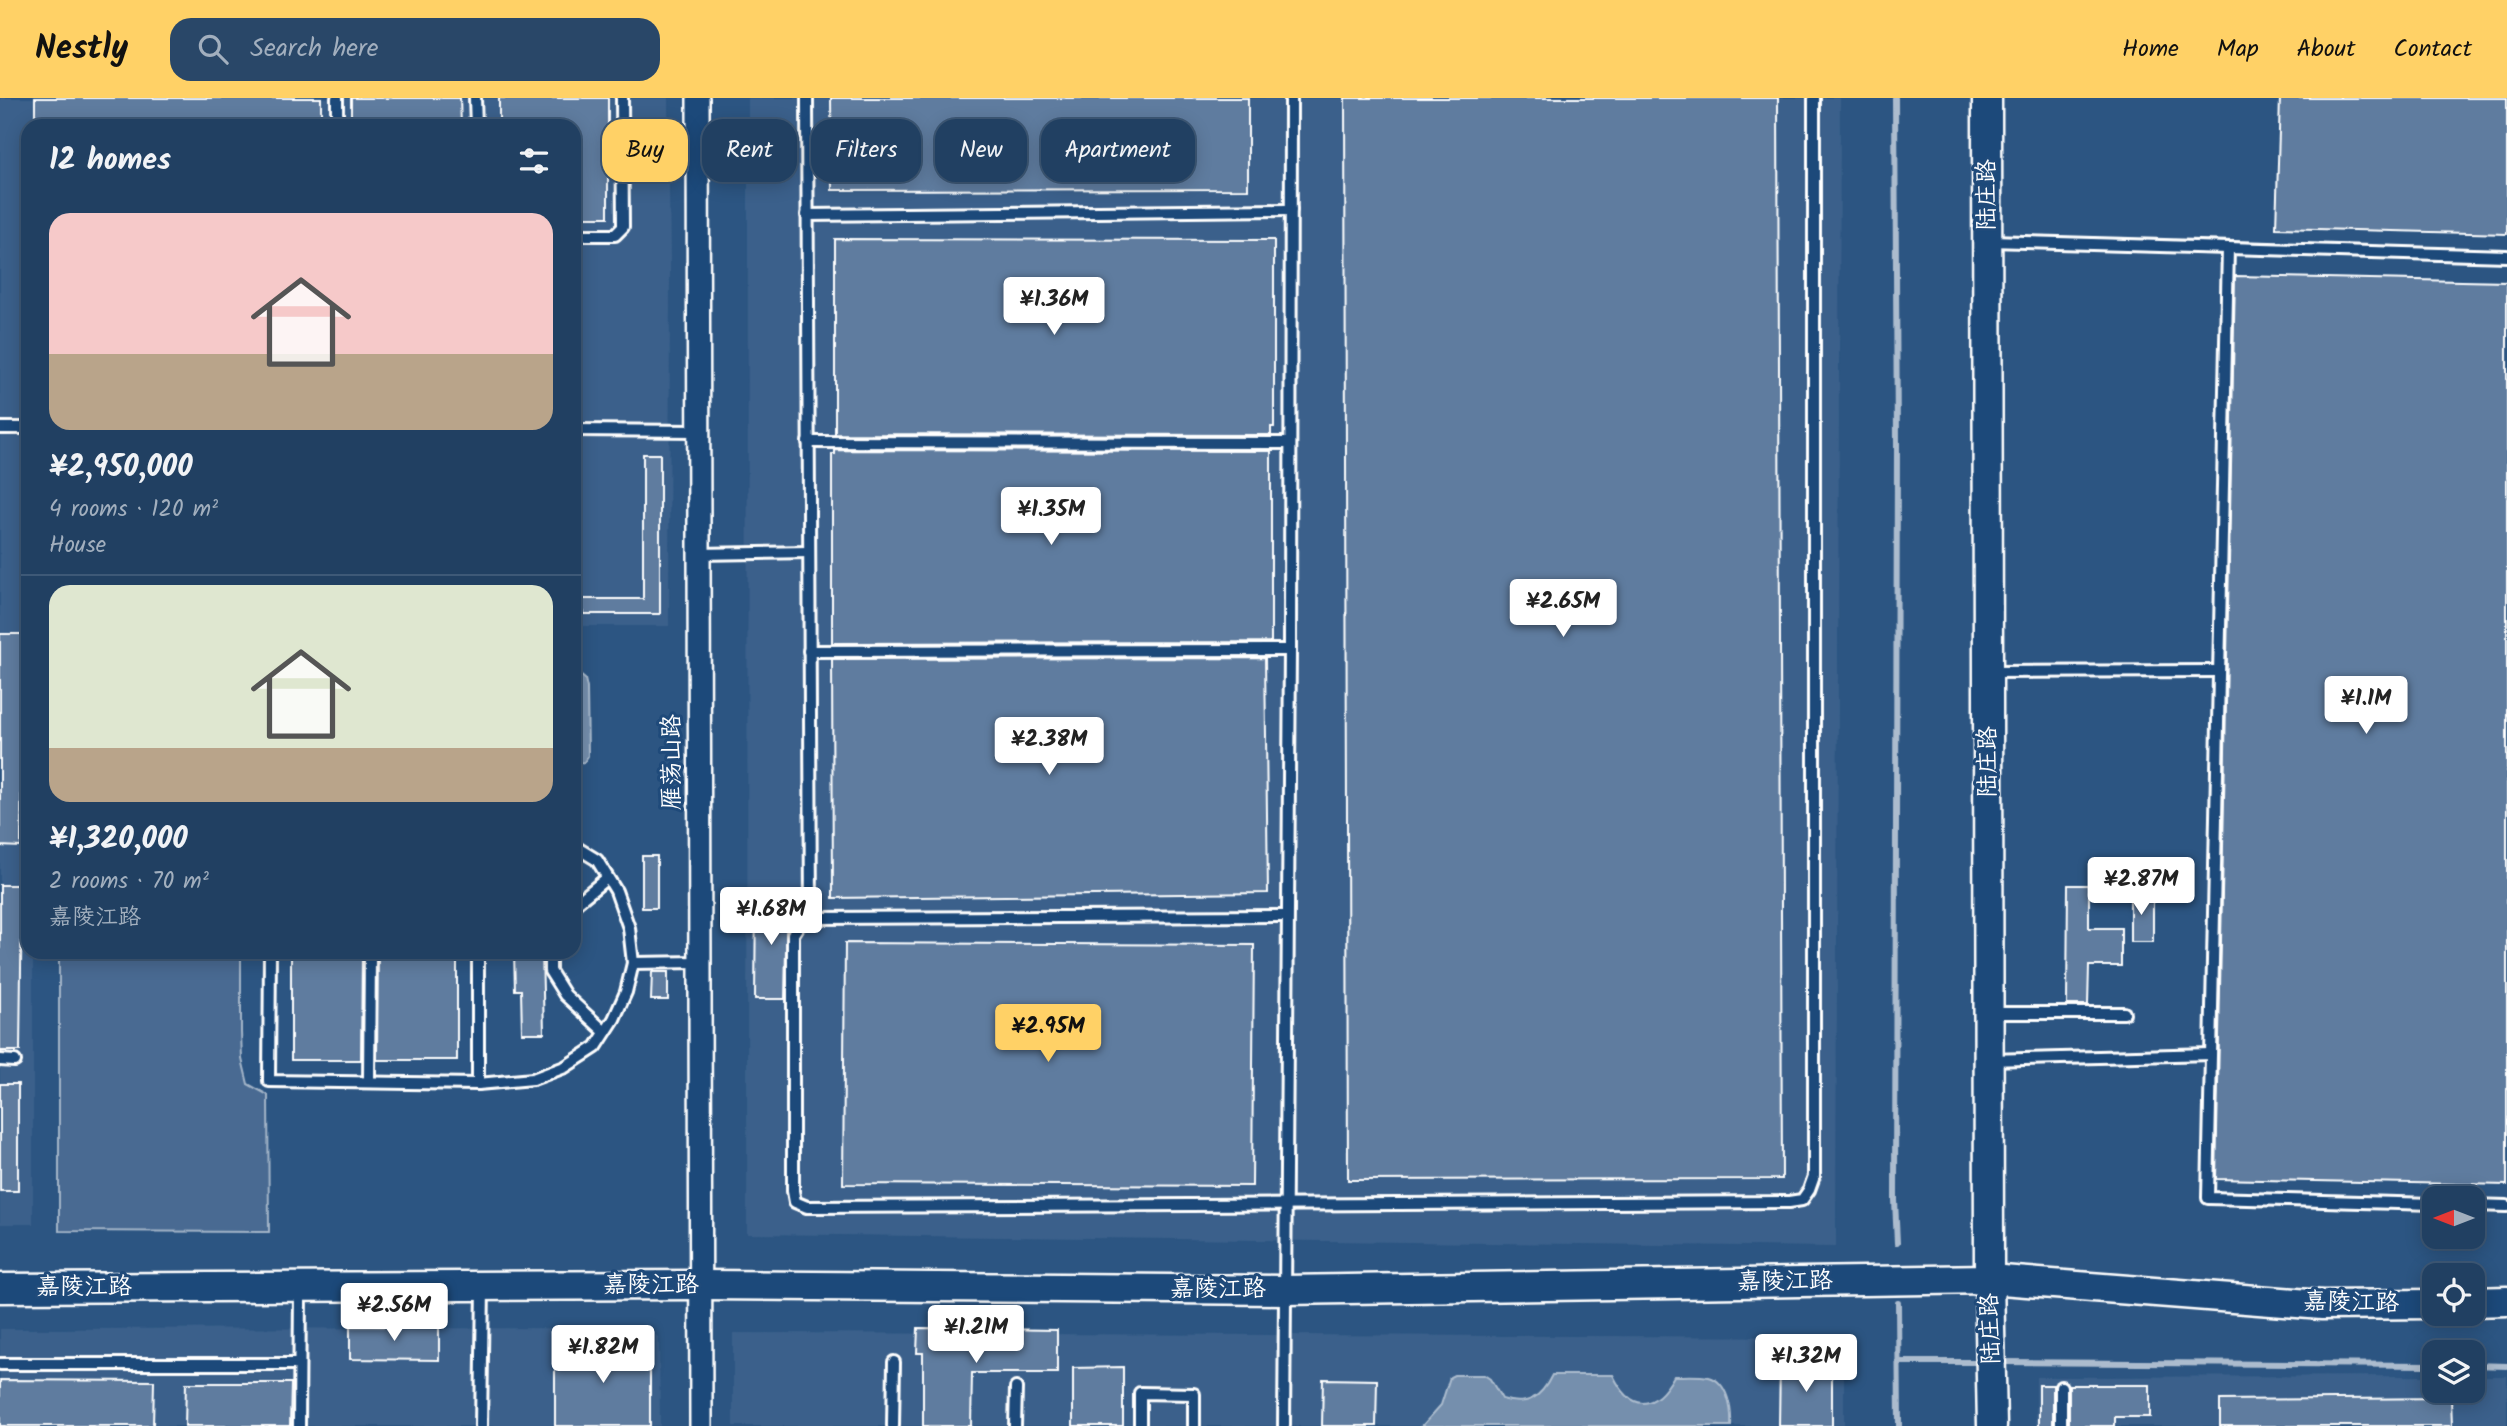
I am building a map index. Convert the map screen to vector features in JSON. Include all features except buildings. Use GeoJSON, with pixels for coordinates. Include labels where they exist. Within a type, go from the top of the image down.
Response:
{"type":"FeatureCollection","features":[{"type":"Feature","properties":{"kind":"street","name":"雁荡山路"},"geometry":{"type":"LineString","coordinates":[[698,98],[701,1426]]}},
{"type":"Feature","properties":{"kind":"street","name":"陆庄路"},"geometry":{"type":"LineString","coordinates":[[1987,98],[1989,1279],[1992,1426]]}},
{"type":"Feature","properties":{"kind":"street","name":"嘉陵江路"},"geometry":{"type":"LineString","coordinates":[[0,1288],[702,1285],[1285,1290],[1989,1279],[2322,1305],[2422,1304]]}},
{"type":"Feature","properties":{"kind":"street"},"geometry":{"type":"LineString","coordinates":[[2485,1302],[2507,1301]]}},
{"type":"Feature","properties":{"kind":"lane"},"geometry":{"type":"LineString","coordinates":[[337,98],[337,119]]}},
{"type":"Feature","properties":{"kind":"lane"},"geometry":{"type":"LineString","coordinates":[[475,98],[476,119]]}},
{"type":"Feature","properties":{"kind":"lane"},"geometry":{"type":"LineString","coordinates":[[581,235],[615,235],[622,227],[622,98]]}},
{"type":"Feature","properties":{"kind":"lane"},"geometry":{"type":"LineString","coordinates":[[807,98],[811,918]]}},
{"type":"Feature","properties":{"kind":"lane"},"geometry":{"type":"LineString","coordinates":[[1284,1426],[1291,98]]}},
{"type":"Feature","properties":{"kind":"lane"},"geometry":{"type":"LineString","coordinates":[[1287,916],[811,918],[799,925],[793,933],[795,1202],[807,1207],[1789,1202],[1802,1200],[1809,1190],[1814,1176],[1814,98]]}},
{"type":"Feature","properties":{"kind":"lane"},"geometry":{"type":"LineString","coordinates":[[807,215],[1291,210]]}},
{"type":"Feature","properties":{"kind":"lane"},"geometry":{"type":"LineString","coordinates":[[1987,241],[2507,256]]}},
{"type":"Feature","properties":{"kind":"lane"},"geometry":{"type":"LineString","coordinates":[[2228,248],[2208,1198],[2422,1204]]}},
{"type":"Feature","properties":{"kind":"lane"},"geometry":{"type":"LineString","coordinates":[[0,428],[21,428]]}},
{"type":"Feature","properties":{"kind":"lane"},"geometry":{"type":"LineString","coordinates":[[581,430],[698,431]]}},
{"type":"Feature","properties":{"kind":"lane"},"geometry":{"type":"LineString","coordinates":[[807,442],[1290,443]]}},
{"type":"Feature","properties":{"kind":"lane"},"geometry":{"type":"LineString","coordinates":[[698,554],[809,552]]}},
{"type":"Feature","properties":{"kind":"lane"},"geometry":{"type":"LineString","coordinates":[[809,651],[1290,650]]}},
{"type":"Feature","properties":{"kind":"lane"},"geometry":{"type":"LineString","coordinates":[[1988,672],[2219,671]]}},
{"type":"Feature","properties":{"kind":"lane"},"geometry":{"type":"LineString","coordinates":[[270,959],[269,1081],[478,1083],[533,1079],[565,1067],[596,1046],[614,1019],[626,992],[634,963],[629,928],[616,891],[597,860],[581,850]]}},
{"type":"Feature","properties":{"kind":"lane"},"geometry":{"type":"LineString","coordinates":[[581,899],[607,878]]}},
{"type":"Feature","properties":{"kind":"lane"},"geometry":{"type":"LineString","coordinates":[[369,1082],[370,959]]}},
{"type":"Feature","properties":{"kind":"lane"},"geometry":{"type":"LineString","coordinates":[[478,959],[478,1083]]}},
{"type":"Feature","properties":{"kind":"lane"},"geometry":{"type":"LineString","coordinates":[[550,959],[550,971],[565,995],[605,1032]]}},
{"type":"Feature","properties":{"kind":"lane"},"geometry":{"type":"LineString","coordinates":[[634,963],[699,962]]}},
{"type":"Feature","properties":{"kind":"lane"},"geometry":{"type":"LineString","coordinates":[[1989,1013],[2124,1013]]}},
{"type":"Feature","properties":{"kind":"lane"},"geometry":{"type":"LineString","coordinates":[[1989,1060],[2211,1054]]}},
{"type":"Feature","properties":{"kind":"lane"},"geometry":{"type":"LineString","coordinates":[[0,1060],[15,1061]]}},
{"type":"Feature","properties":{"kind":"lane"},"geometry":{"type":"LineString","coordinates":[[2485,1205],[2507,1206]]}},
{"type":"Feature","properties":{"kind":"lane"},"geometry":{"type":"LineString","coordinates":[[299,1426],[300,1286]]}},
{"type":"Feature","properties":{"kind":"lane"},"geometry":{"type":"LineString","coordinates":[[481,1426],[483,1286]]}},
{"type":"Feature","properties":{"kind":"lane"},"geometry":{"type":"LineString","coordinates":[[893,1426],[894,1362]]}},
{"type":"Feature","properties":{"kind":"lane"},"geometry":{"type":"LineString","coordinates":[[0,1364],[299,1364]]}},
{"type":"Feature","properties":{"kind":"lane"},"geometry":{"type":"LineString","coordinates":[[2061,1387],[2061,1426]]}},
{"type":"Feature","properties":{"kind":"lane"},"geometry":{"type":"LineString","coordinates":[[1016,1388],[1016,1426]]}},
{"type":"Feature","properties":{"kind":"lane"},"geometry":{"type":"LineString","coordinates":[[1140,1426],[1140,1393],[1154,1393],[1194,1394],[1194,1426]]}},
{"type":"Feature","properties":{"kind":"shaded area"},"geometry":{"type":"Polygon","coordinates":[[[0,98],[668,98],[668,119],[602,119],[602,182],[669,182],[669,626],[581,626],[581,119],[21,119],[21,959],[33,959],[33,1224],[0,1224],[0,98]]]}},
{"type":"Feature","properties":{"kind":"shaded area"},"geometry":{"type":"Polygon","coordinates":[[[748,98],[1840,98],[1836,1247],[747,1234],[748,182],[797,182],[797,119],[748,119],[748,98]]]}},
{"type":"Feature","properties":{"kind":"shaded area"},"geometry":{"type":"Polygon","coordinates":[[[581,676],[585,679],[587,688],[588,756],[581,763],[581,676]]]}},
{"type":"Feature","properties":{"kind":"shaded area"},"geometry":{"type":"Polygon","coordinates":[[[59,959],[241,959],[242,1059],[248,1084],[268,1095],[269,1232],[59,1231],[59,959]]]}},
{"type":"Feature","properties":{"kind":"shaded area"},"geometry":{"type":"Polygon","coordinates":[[[647,1328],[659,1338],[660,1426],[0,1426],[0,1329],[647,1328]]]}},
{"type":"Feature","properties":{"kind":"shaded area"},"geometry":{"type":"Polygon","coordinates":[[[733,1333],[1844,1337],[1844,1426],[733,1426],[733,1333]]]}},
{"type":"Feature","properties":{"kind":"shaded area"},"geometry":{"type":"Polygon","coordinates":[[[1484,1375],[1490,1379],[1502,1399],[1519,1402],[1538,1395],[1552,1375],[1613,1375],[1627,1396],[1643,1403],[1659,1396],[1674,1376],[1709,1377],[1725,1390],[1731,1412],[1731,1426],[1422,1426],[1441,1405],[1450,1377],[1484,1375]]]}},
{"type":"Feature","properties":{"kind":"shaded area"},"geometry":{"type":"Polygon","coordinates":[[[2422,1376],[2422,1403],[2485,1403],[2485,1376],[2507,1376],[2507,1426],[2036,1426],[2036,1377],[2422,1376]]]}},
{"type":"Feature","properties":{"kind":"waterway"},"geometry":{"type":"LineString","coordinates":[[1895,98],[1897,1243]]}},
{"type":"Feature","properties":{"kind":"waterway"},"geometry":{"type":"LineString","coordinates":[[1898,1303],[1899,1426]]}},
{"type":"Feature","properties":{"kind":"waterway"},"geometry":{"type":"LineString","coordinates":[[1899,1362],[1984,1362]]}},
{"type":"Feature","properties":{"kind":"waterway"},"geometry":{"type":"LineString","coordinates":[[1999,1362],[2422,1365]]}},
{"type":"Feature","properties":{"kind":"waterway"},"geometry":{"type":"LineString","coordinates":[[2485,1365],[2507,1366]]}}]}
